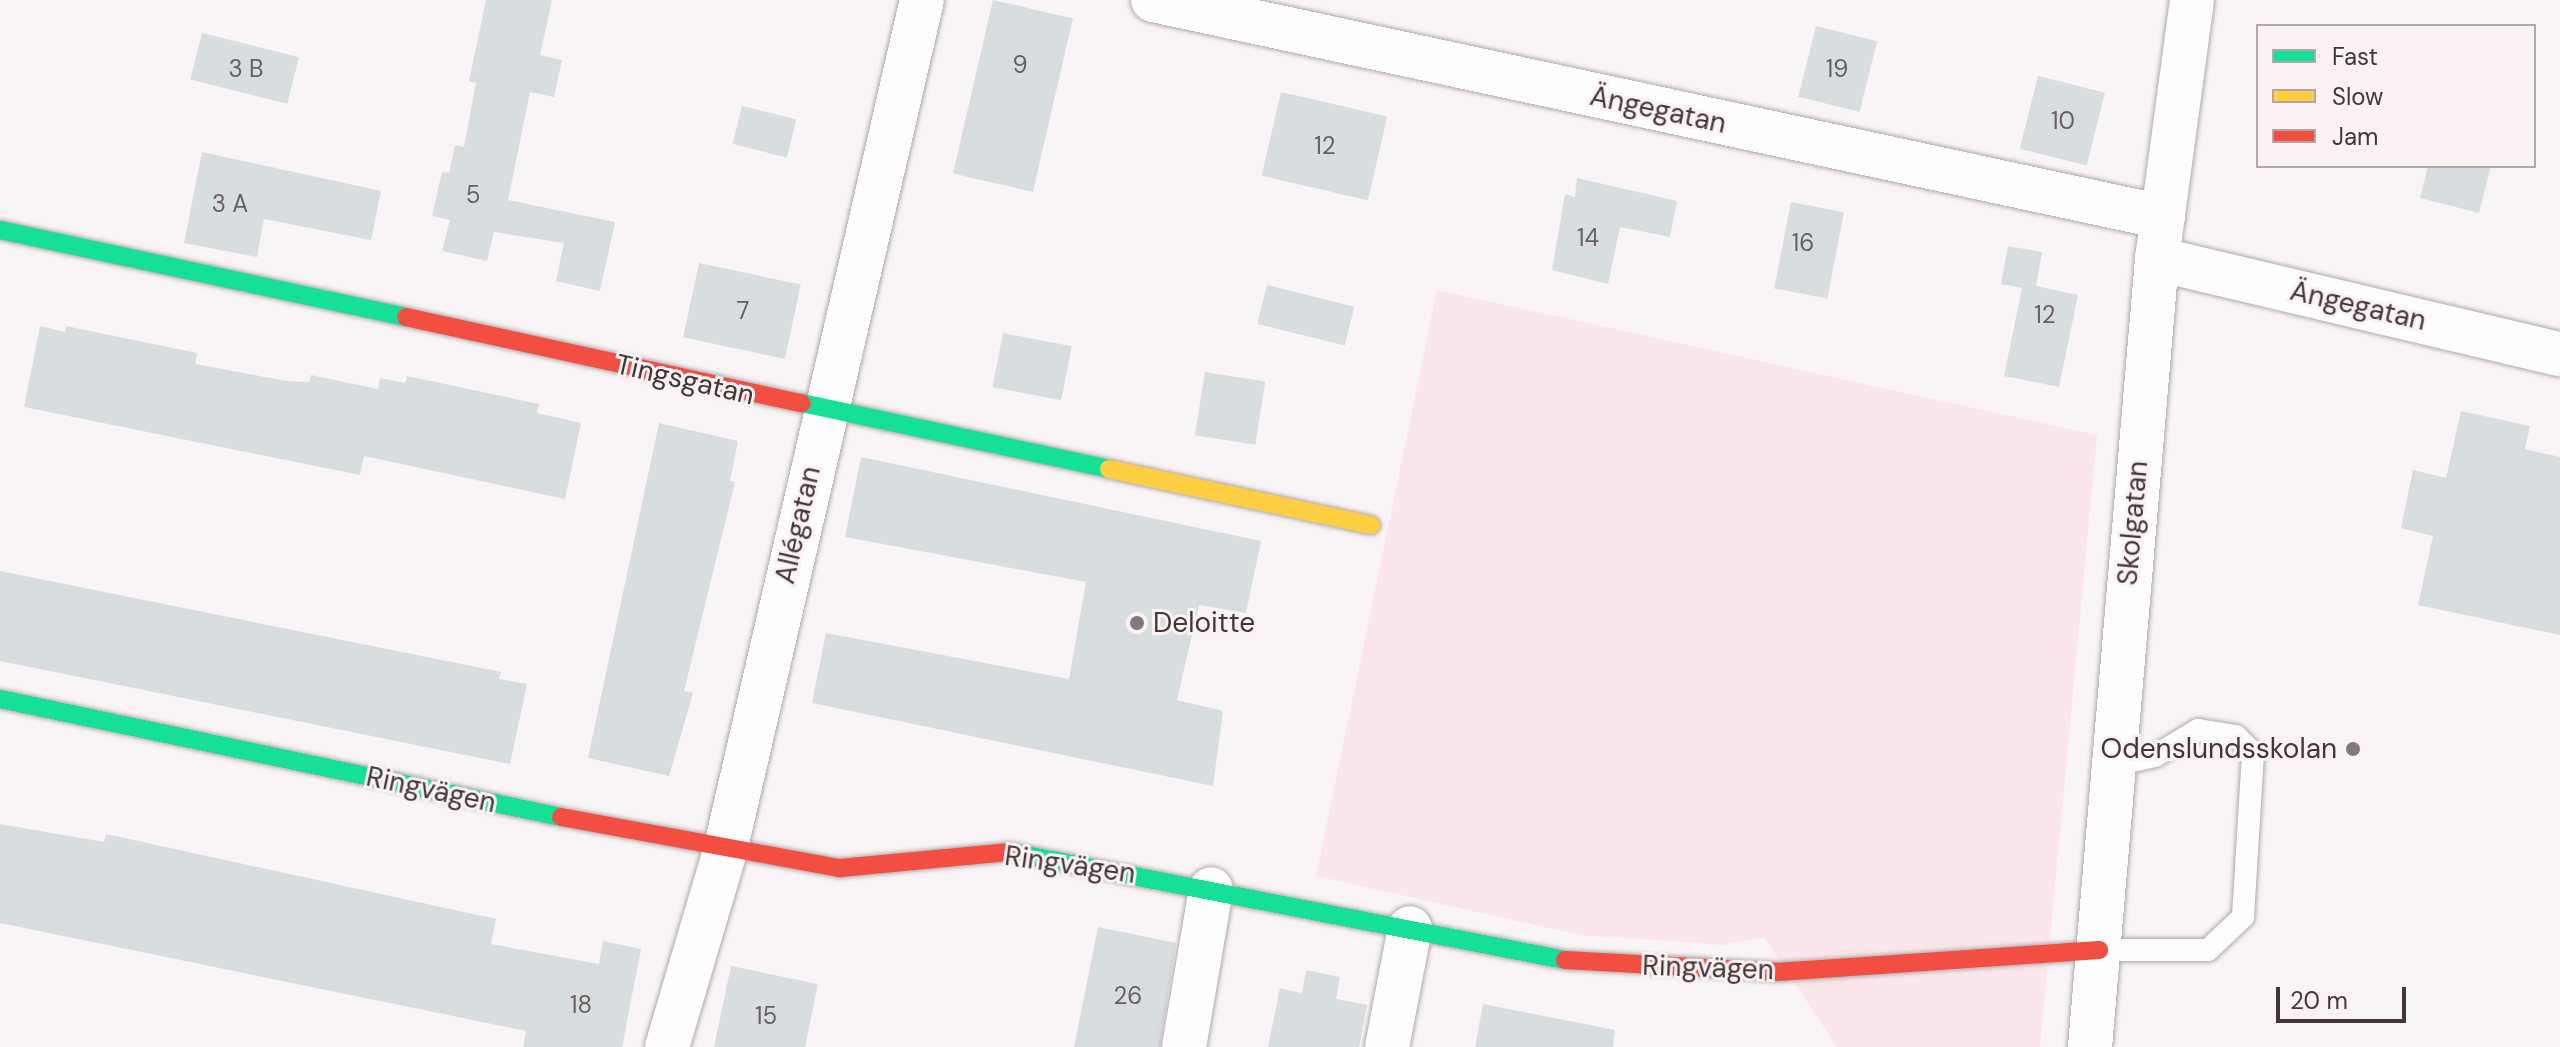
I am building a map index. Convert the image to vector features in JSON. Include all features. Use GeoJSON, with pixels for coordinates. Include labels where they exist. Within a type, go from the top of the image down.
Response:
{"type":"FeatureCollection","features":[{"type":"Feature","properties":{"kind":"street","name":"Allégatan"},"geometry":{"type":"LineString","coordinates":[[667,1047],[725,851],[823,412],[922,0]]}},
{"type":"Feature","properties":{"kind":"street","name":"Ängegatan"},"geometry":{"type":"LineString","coordinates":[[1153,0],[2160,238],[2560,354]]}},
{"type":"Feature","properties":{"kind":"street","name":"Skolgatan"},"geometry":{"type":"LineString","coordinates":[[2090,1047],[2160,238],[2192,0]]}},
{"type":"Feature","properties":{"kind":"street","name":"Tingsgatan"},"geometry":{"type":"LineString","coordinates":[[0,230],[823,412],[1229,490],[1371,525]]}},
{"type":"Feature","properties":{"kind":"street","name":"Ringvägen"},"geometry":{"type":"LineString","coordinates":[[0,699],[725,851],[840,868],[1017,851],[1584,964],[1777,972],[2099,950]]}},
{"type":"Feature","properties":{"kind":"street"},"geometry":{"type":"LineString","coordinates":[[1184,1047],[1211,889]]}},
{"type":"Feature","properties":{"kind":"street"},"geometry":{"type":"LineString","coordinates":[[1387,1047],[1410,928]]}},
{"type":"Feature","properties":{"kind":"lane"},"geometry":{"type":"LineString","coordinates":[[2099,950],[2208,950],[2243,917],[2253,753],[2236,736],[2198,730],[2155,756],[2114,765]]}},
{"type":"Feature","properties":{"kind":"shaded area"},"geometry":{"type":"Polygon","coordinates":[[[1437,290],[2097,435],[2040,1047],[1837,1047],[1764,937],[1723,945],[1580,935],[1316,876],[1437,290]]]}},
{"type":"Feature","properties":{"kind":"building"},"geometry":{"type":"Polygon","coordinates":[[[486,0],[552,0],[540,55],[562,60],[554,97],[530,92],[508,200],[615,222],[600,291],[556,281],[564,243],[494,232],[487,261],[442,251],[450,220],[432,216],[442,172],[449,173],[455,145],[464,147],[476,83],[469,81],[486,0]]]}},
{"type":"Feature","properties":{"kind":"building"},"geometry":{"type":"Polygon","coordinates":[[[993,0],[1073,18],[1033,192],[953,173],[993,0]]]}},
{"type":"Feature","properties":{"kind":"building"},"geometry":{"type":"Polygon","coordinates":[[[1816,26],[1877,41],[1859,112],[1798,97],[1816,26]]]}},
{"type":"Feature","properties":{"kind":"building"},"geometry":{"type":"Polygon","coordinates":[[[202,33],[299,57],[287,104],[190,80],[202,33]]]}},
{"type":"Feature","properties":{"kind":"building"},"geometry":{"type":"Polygon","coordinates":[[[2038,76],[2105,93],[2087,165],[2020,149],[2038,76]]]}},
{"type":"Feature","properties":{"kind":"building"},"geometry":{"type":"Polygon","coordinates":[[[1281,92],[1387,117],[1368,200],[1262,176],[1281,92]]]}},
{"type":"Feature","properties":{"kind":"building"},"geometry":{"type":"Polygon","coordinates":[[[742,106],[796,120],[787,157],[733,144],[742,106]]]}},
{"type":"Feature","properties":{"kind":"building"},"geometry":{"type":"Polygon","coordinates":[[[202,152],[381,191],[371,240],[264,219],[257,257],[184,243],[202,152]]]}},
{"type":"Feature","properties":{"kind":"building"},"geometry":{"type":"Polygon","coordinates":[[[2428,168],[2490,168],[2479,213],[2420,198],[2428,168]]]}},
{"type":"Feature","properties":{"kind":"building"},"geometry":{"type":"Polygon","coordinates":[[[1577,178],[1677,201],[1670,237],[1620,227],[1608,284],[1552,270],[1565,194],[1575,197],[1577,178]]]}},
{"type":"Feature","properties":{"kind":"building"},"geometry":{"type":"Polygon","coordinates":[[[1791,202],[1844,212],[1827,299],[1774,288],[1791,202]]]}},
{"type":"Feature","properties":{"kind":"building"},"geometry":{"type":"Polygon","coordinates":[[[2008,246],[2042,252],[2036,286],[2078,295],[2059,387],[2004,376],[2022,288],[2001,284],[2008,246]]]}},
{"type":"Feature","properties":{"kind":"building"},"geometry":{"type":"Polygon","coordinates":[[[699,263],[801,285],[785,359],[683,337],[699,263]]]}},
{"type":"Feature","properties":{"kind":"building"},"geometry":{"type":"Polygon","coordinates":[[[1267,285],[1354,307],[1345,346],[1257,324],[1267,285]]]}},
{"type":"Feature","properties":{"kind":"building"},"geometry":{"type":"Polygon","coordinates":[[[40,326],[65,332],[66,326],[197,353],[195,364],[287,381],[309,382],[311,375],[378,389],[380,378],[405,383],[407,376],[539,404],[537,413],[581,423],[565,499],[364,456],[360,475],[24,407],[40,326]]]}},
{"type":"Feature","properties":{"kind":"building"},"geometry":{"type":"Polygon","coordinates":[[[1003,333],[1072,346],[1061,400],[993,387],[1003,333]]]}},
{"type":"Feature","properties":{"kind":"building"},"geometry":{"type":"Polygon","coordinates":[[[1205,372],[1265,382],[1255,445],[1195,435],[1205,372]]]}},
{"type":"Feature","properties":{"kind":"building"},"geometry":{"type":"Polygon","coordinates":[[[2461,411],[2530,426],[2525,449],[2560,457],[2560,635],[2418,605],[2433,536],[2401,528],[2413,470],[2446,478],[2461,411]]]}},
{"type":"Feature","properties":{"kind":"building"},"geometry":{"type":"Polygon","coordinates":[[[659,423],[738,441],[730,481],[735,482],[684,691],[693,693],[669,776],[588,758],[659,423]]]}},
{"type":"Feature","properties":{"kind":"building","name":"Deloitte"},"geometry":{"type":"Polygon","coordinates":[[[861,457],[1261,541],[1246,613],[1199,605],[1177,700],[1223,711],[1213,786],[812,703],[826,633],[1069,679],[1086,582],[845,537],[861,457]]]}},
{"type":"Feature","properties":{"kind":"building"},"geometry":{"type":"Polygon","coordinates":[[[0,571],[501,672],[499,679],[527,684],[510,764],[0,661],[0,571]]]}},
{"type":"Feature","properties":{"kind":"building"},"geometry":{"type":"Polygon","coordinates":[[[0,824],[104,842],[106,834],[496,919],[491,944],[599,964],[603,941],[641,949],[622,1047],[523,1047],[526,1031],[0,923],[0,824]]]}},
{"type":"Feature","properties":{"kind":"building"},"geometry":{"type":"Polygon","coordinates":[[[1098,927],[1176,943],[1160,1047],[1074,1047],[1098,927]]]}},
{"type":"Feature","properties":{"kind":"building"},"geometry":{"type":"Polygon","coordinates":[[[731,966],[818,984],[805,1047],[714,1047],[731,966]]]}},
{"type":"Feature","properties":{"kind":"building"},"geometry":{"type":"Polygon","coordinates":[[[1306,970],[1340,977],[1336,999],[1367,1005],[1359,1047],[1268,1047],[1280,988],[1302,993],[1306,970]]]}},
{"type":"Feature","properties":{"kind":"building"},"geometry":{"type":"Polygon","coordinates":[[[1483,1004],[1615,1030],[1613,1047],[1475,1047],[1483,1004]]]}},
{"type":"Feature","properties":{"kind":"traffic: fast"},"geometry":{"type":"LineString","coordinates":[[0,230],[406,317]]}},
{"type":"Feature","properties":{"kind":"traffic: fast"},"geometry":{"type":"LineString","coordinates":[[802,403],[1109,469]]}},
{"type":"Feature","properties":{"kind":"traffic: fast"},"geometry":{"type":"LineString","coordinates":[[0,699],[561,817]]}},
{"type":"Feature","properties":{"kind":"traffic: fast"},"geometry":{"type":"LineString","coordinates":[[1010,852],[1565,960]]}},
{"type":"Feature","properties":{"kind":"traffic: slow"},"geometry":{"type":"LineString","coordinates":[[1109,469],[1371,525]]}},
{"type":"Feature","properties":{"kind":"traffic: jam"},"geometry":{"type":"LineString","coordinates":[[406,317],[802,403]]}},
{"type":"Feature","properties":{"kind":"traffic: jam"},"geometry":{"type":"LineString","coordinates":[[561,817],[840,868],[1010,852]]}},
{"type":"Feature","properties":{"kind":"traffic: jam"},"geometry":{"type":"LineString","coordinates":[[1565,960],[1777,972],[2099,950]]}},
{"type":"Feature","properties":{"kind":"place","name":"Deloitte"},"geometry":{"type":"Point","coordinates":[1137,623]}},
{"type":"Feature","properties":{"kind":"place","name":"Odenslundsskolan"},"geometry":{"type":"Point","coordinates":[2353,749]}}]}
